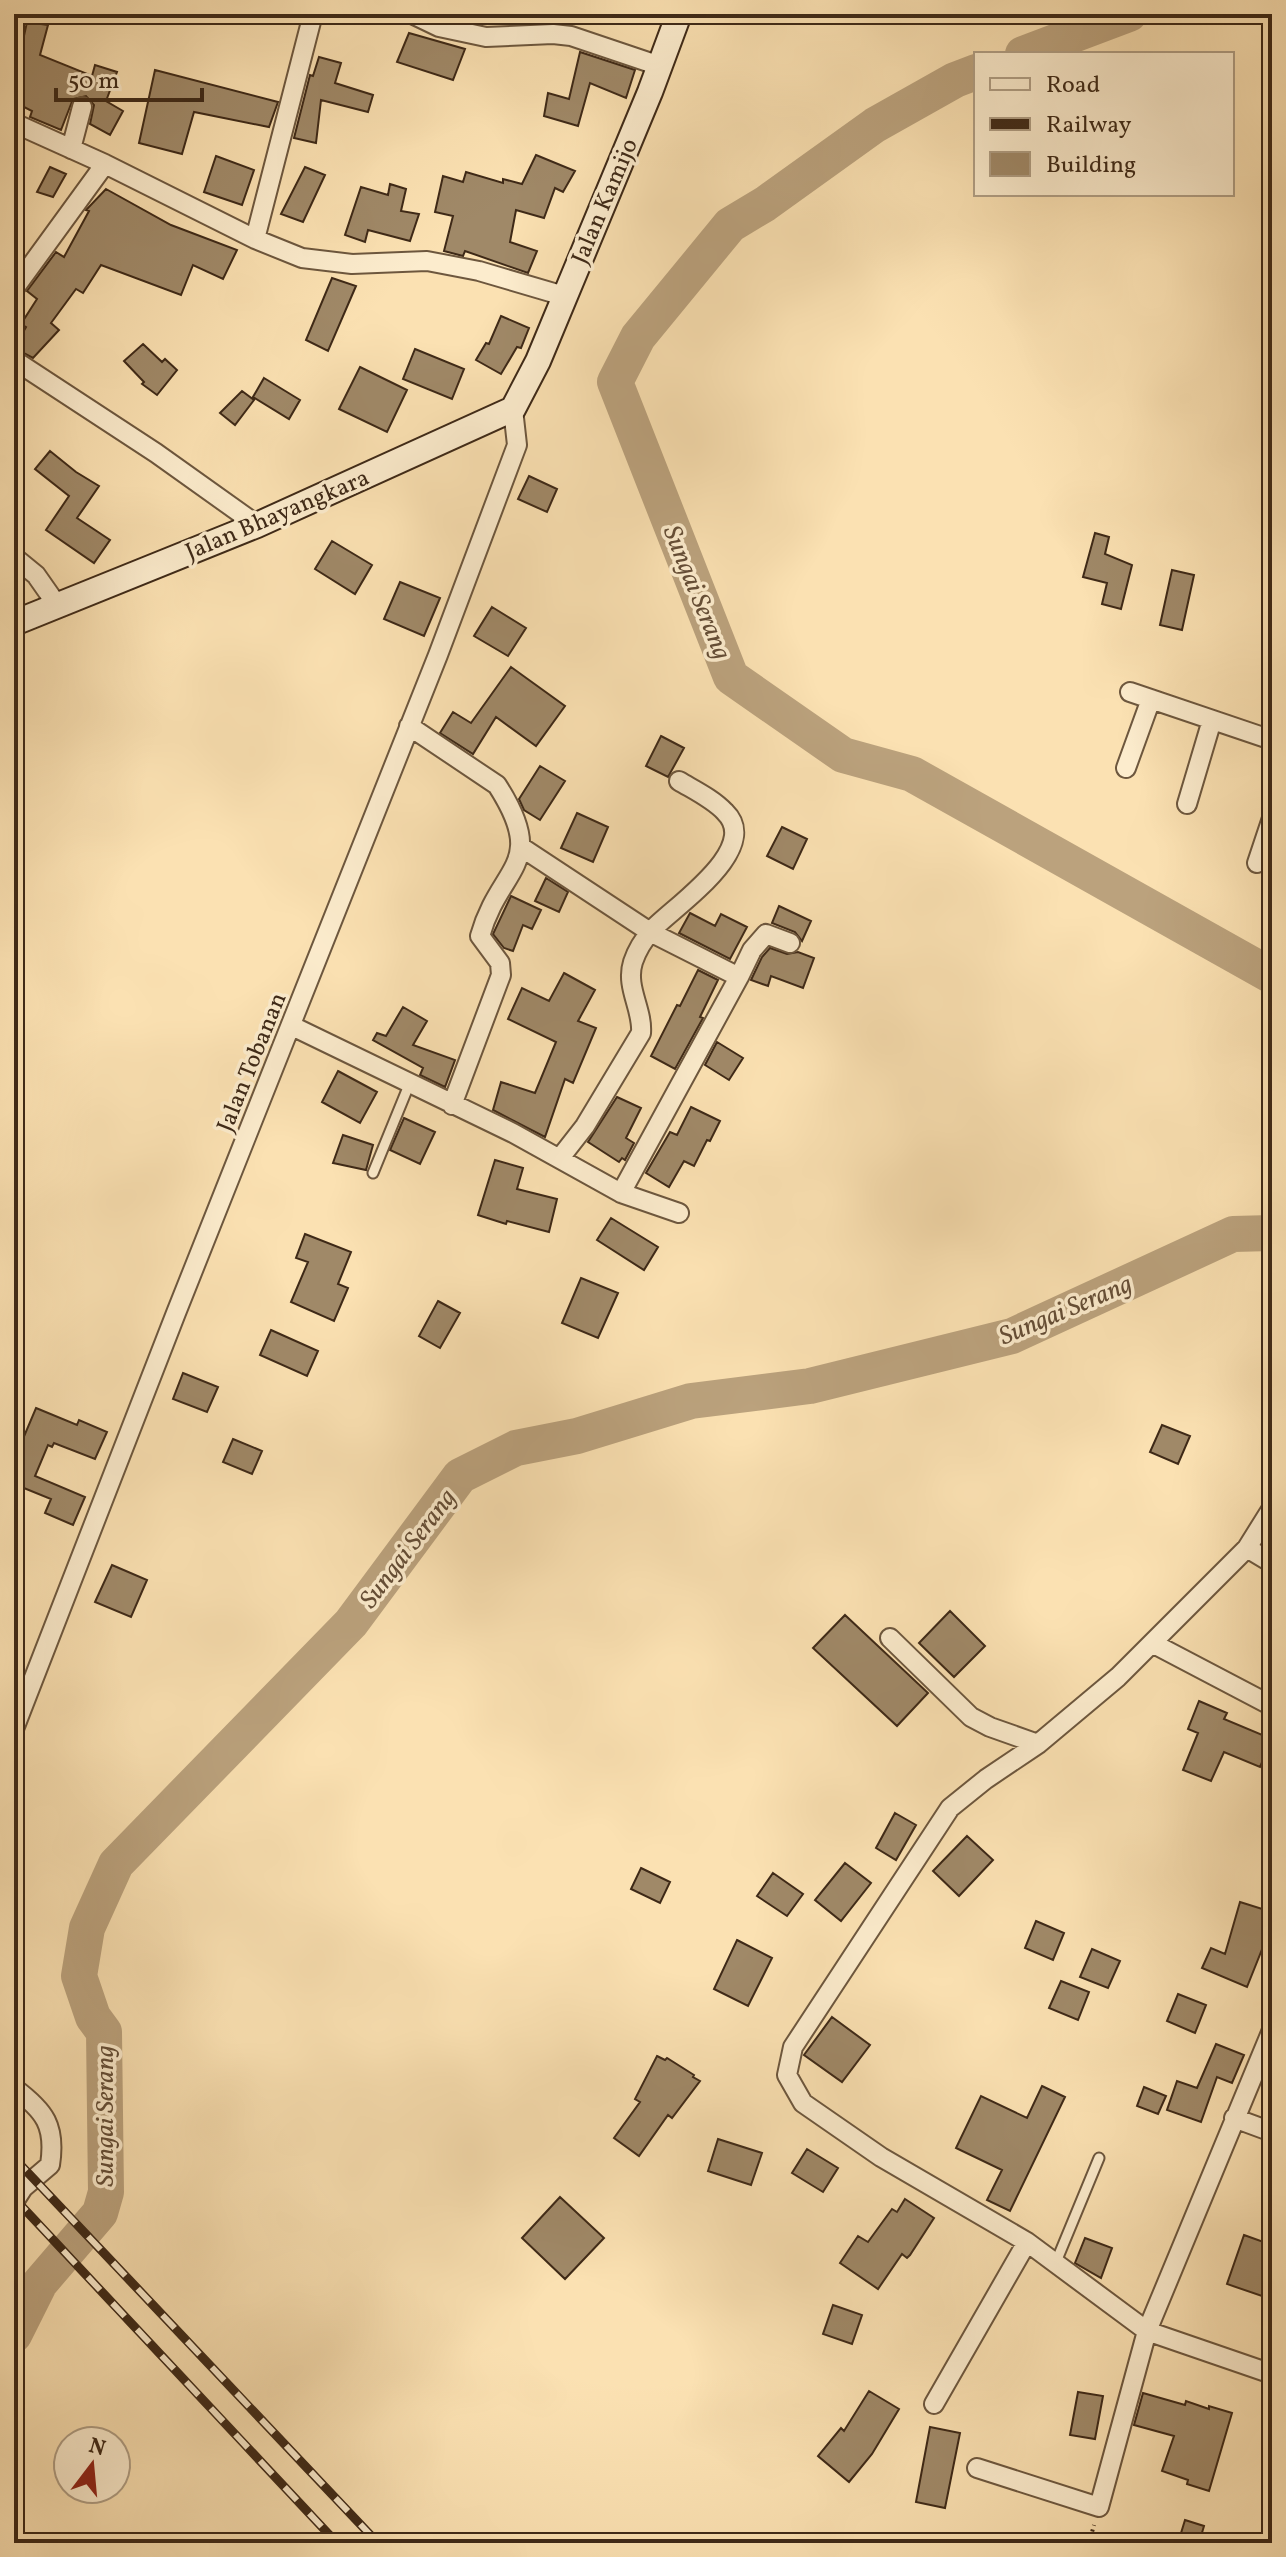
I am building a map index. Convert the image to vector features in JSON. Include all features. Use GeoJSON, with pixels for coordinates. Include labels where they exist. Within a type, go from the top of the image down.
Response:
{"type":"FeatureCollection","features":[{"type":"Feature","properties":{"kind":"main road","name":"Jalan Kamijo"},"geometry":{"type":"LineString","coordinates":[[513,409],[526,387],[679,14]]}},
{"type":"Feature","properties":{"kind":"main road","name":"Jalan Bhayangkara"},"geometry":{"type":"LineString","coordinates":[[14,623],[257,525],[513,409]]}},
{"type":"Feature","properties":{"kind":"street"},"geometry":{"type":"LineString","coordinates":[[255,239],[313,14]]}},
{"type":"Feature","properties":{"kind":"street"},"geometry":{"type":"LineString","coordinates":[[412,14],[439,27],[486,37],[571,36],[660,66]]}},
{"type":"Feature","properties":{"kind":"street"},"geometry":{"type":"LineString","coordinates":[[71,149],[82,107]]}},
{"type":"Feature","properties":{"kind":"street"},"geometry":{"type":"LineString","coordinates":[[14,123],[105,164],[255,239],[302,258],[352,264],[427,261],[479,271],[564,296]]}},
{"type":"Feature","properties":{"kind":"street"},"geometry":{"type":"LineString","coordinates":[[14,289],[105,164]]}},
{"type":"Feature","properties":{"kind":"street"},"geometry":{"type":"LineString","coordinates":[[14,360],[156,453],[257,525]]}},
{"type":"Feature","properties":{"kind":"street","name":"Jalan Tobanan"},"geometry":{"type":"LineString","coordinates":[[14,1729],[292,1026],[517,445],[513,409]]}},
{"type":"Feature","properties":{"kind":"street"},"geometry":{"type":"LineString","coordinates":[[14,557],[36,575],[57,605]]}},
{"type":"Feature","properties":{"kind":"street"},"geometry":{"type":"LineString","coordinates":[[1130,692],[1272,740]]}},
{"type":"Feature","properties":{"kind":"street"},"geometry":{"type":"LineString","coordinates":[[1126,768],[1151,699]]}},
{"type":"Feature","properties":{"kind":"street"},"geometry":{"type":"LineString","coordinates":[[1187,804],[1212,720]]}},
{"type":"Feature","properties":{"kind":"street"},"geometry":{"type":"LineString","coordinates":[[409,726],[497,785],[520,831],[521,847],[515,865],[480,936],[500,963],[501,975],[452,1105]]}},
{"type":"Feature","properties":{"kind":"street"},"geometry":{"type":"LineString","coordinates":[[560,1158],[585,1126],[641,1033],[642,1023],[631,975],[636,955],[650,932],[714,874],[733,836],[733,824],[726,812],[679,781]]}},
{"type":"Feature","properties":{"kind":"street"},"geometry":{"type":"LineString","coordinates":[[1257,863],[1272,818]]}},
{"type":"Feature","properties":{"kind":"street"},"geometry":{"type":"LineString","coordinates":[[521,847],[650,932],[739,977]]}},
{"type":"Feature","properties":{"kind":"street"},"geometry":{"type":"LineString","coordinates":[[621,1193],[752,950],[766,934],[790,943]]}},
{"type":"Feature","properties":{"kind":"street"},"geometry":{"type":"LineString","coordinates":[[292,1026],[560,1158],[621,1193],[679,1213]]}},
{"type":"Feature","properties":{"kind":"street"},"geometry":{"type":"LineString","coordinates":[[1272,1508],[1247,1548],[1118,1677],[1038,1744],[950,1808],[793,2047],[787,2075],[803,2103],[881,2157],[1027,2242],[1147,2331],[1272,2374]]}},
{"type":"Feature","properties":{"kind":"street"},"geometry":{"type":"LineString","coordinates":[[1247,1548],[1272,1563]]}},
{"type":"Feature","properties":{"kind":"street"},"geometry":{"type":"LineString","coordinates":[[890,1638],[971,1717],[1038,1744]]}},
{"type":"Feature","properties":{"kind":"street"},"geometry":{"type":"LineString","coordinates":[[1152,1643],[1272,1706]]}},
{"type":"Feature","properties":{"kind":"street"},"geometry":{"type":"LineString","coordinates":[[977,2468],[1099,2507],[1147,2331],[1272,2030]]}},
{"type":"Feature","properties":{"kind":"street"},"geometry":{"type":"LineString","coordinates":[[14,2088],[30,2100],[48,2121],[53,2145],[50,2165],[23,2188],[14,2202]]}},
{"type":"Feature","properties":{"kind":"street"},"geometry":{"type":"LineString","coordinates":[[1234,2118],[1272,2132]]}},
{"type":"Feature","properties":{"kind":"street"},"geometry":{"type":"LineString","coordinates":[[934,2404],[1027,2242]]}},
{"type":"Feature","properties":{"kind":"lane"},"geometry":{"type":"LineString","coordinates":[[373,1173],[409,1085]]}},
{"type":"Feature","properties":{"kind":"lane"},"geometry":{"type":"LineString","coordinates":[[1056,2262],[1099,2158]]}},
{"type":"Feature","properties":{"kind":"building"},"geometry":{"type":"Polygon","coordinates":[[[27,22],[48,25],[40,55],[92,76],[95,65],[117,72],[106,101],[123,111],[110,135],[90,124],[94,105],[86,96],[73,99],[61,130],[30,117],[32,111],[14,102],[14,63],[20,54],[27,22]]]}},
{"type":"Feature","properties":{"kind":"building"},"geometry":{"type":"Polygon","coordinates":[[[409,33],[465,49],[453,80],[397,62],[409,33]]]}},
{"type":"Feature","properties":{"kind":"building"},"geometry":{"type":"Polygon","coordinates":[[[580,52],[635,70],[626,98],[590,83],[578,126],[544,116],[548,93],[569,99],[580,52]]]}},
{"type":"Feature","properties":{"kind":"building"},"geometry":{"type":"Polygon","coordinates":[[[319,57],[341,63],[335,83],[373,95],[368,112],[321,100],[316,143],[294,138],[310,75],[313,76],[319,57]]]}},
{"type":"Feature","properties":{"kind":"building"},"geometry":{"type":"Polygon","coordinates":[[[155,70],[278,102],[269,127],[194,112],[182,154],[139,143],[155,70]]]}},
{"type":"Feature","properties":{"kind":"building"},"geometry":{"type":"Polygon","coordinates":[[[536,155],[575,171],[563,192],[555,188],[544,218],[516,210],[510,242],[537,251],[528,273],[465,251],[463,256],[444,251],[453,216],[435,212],[443,176],[463,182],[466,172],[503,183],[503,179],[522,184],[536,155]]]}},
{"type":"Feature","properties":{"kind":"building"},"geometry":{"type":"Polygon","coordinates":[[[216,156],[254,170],[242,205],[204,192],[216,156]]]}},
{"type":"Feature","properties":{"kind":"building"},"geometry":{"type":"Polygon","coordinates":[[[50,167],[66,174],[53,197],[37,192],[50,167]]]}},
{"type":"Feature","properties":{"kind":"building"},"geometry":{"type":"Polygon","coordinates":[[[305,167],[325,175],[303,222],[281,214],[305,167]]]}},
{"type":"Feature","properties":{"kind":"building"},"geometry":{"type":"Polygon","coordinates":[[[390,184],[406,189],[401,211],[419,214],[410,241],[368,230],[365,242],[345,235],[361,187],[388,195],[390,184]]]}},
{"type":"Feature","properties":{"kind":"building"},"geometry":{"type":"Polygon","coordinates":[[[106,189],[171,225],[237,250],[223,279],[193,265],[181,295],[101,265],[83,293],[76,289],[51,323],[59,330],[33,358],[14,348],[26,327],[21,324],[37,299],[27,291],[56,252],[64,257],[89,211],[86,210],[106,189]]]}},
{"type":"Feature","properties":{"kind":"building"},"geometry":{"type":"Polygon","coordinates":[[[332,278],[356,286],[328,351],[306,340],[332,278]]]}},
{"type":"Feature","properties":{"kind":"building"},"geometry":{"type":"Polygon","coordinates":[[[501,316],[529,328],[521,348],[517,347],[501,374],[476,360],[486,343],[489,344],[501,316]]]}},
{"type":"Feature","properties":{"kind":"building"},"geometry":{"type":"Polygon","coordinates":[[[143,344],[162,362],[165,359],[177,370],[157,395],[142,384],[144,382],[124,361],[143,344]]]}},
{"type":"Feature","properties":{"kind":"building"},"geometry":{"type":"Polygon","coordinates":[[[415,349],[464,369],[452,399],[403,379],[415,349]]]}},
{"type":"Feature","properties":{"kind":"building"},"geometry":{"type":"Polygon","coordinates":[[[360,367],[407,390],[387,432],[339,409],[360,367]]]}},
{"type":"Feature","properties":{"kind":"building"},"geometry":{"type":"Polygon","coordinates":[[[264,378],[300,400],[289,419],[253,397],[264,378]]]}},
{"type":"Feature","properties":{"kind":"building"},"geometry":{"type":"Polygon","coordinates":[[[242,391],[254,400],[235,425],[220,413],[242,391]]]}},
{"type":"Feature","properties":{"kind":"building"},"geometry":{"type":"Polygon","coordinates":[[[50,451],[99,486],[77,518],[110,540],[94,563],[46,530],[69,496],[35,469],[50,451]]]}},
{"type":"Feature","properties":{"kind":"building"},"geometry":{"type":"Polygon","coordinates":[[[529,476],[557,489],[547,512],[518,499],[529,476]]]}},
{"type":"Feature","properties":{"kind":"building"},"geometry":{"type":"Polygon","coordinates":[[[1095,533],[1109,537],[1105,554],[1132,565],[1121,609],[1102,604],[1107,583],[1083,577],[1095,533]]]}},
{"type":"Feature","properties":{"kind":"building"},"geometry":{"type":"Polygon","coordinates":[[[332,541],[372,565],[355,594],[315,569],[332,541]]]}},
{"type":"Feature","properties":{"kind":"building"},"geometry":{"type":"Polygon","coordinates":[[[1172,570],[1194,575],[1182,630],[1160,625],[1172,570]]]}},
{"type":"Feature","properties":{"kind":"building"},"geometry":{"type":"Polygon","coordinates":[[[400,582],[440,598],[424,636],[384,619],[400,582]]]}},
{"type":"Feature","properties":{"kind":"building"},"geometry":{"type":"Polygon","coordinates":[[[492,607],[526,628],[508,656],[474,636],[492,607]]]}},
{"type":"Feature","properties":{"kind":"building"},"geometry":{"type":"Polygon","coordinates":[[[511,667],[565,706],[536,746],[496,717],[473,754],[440,733],[453,712],[471,723],[511,667]]]}},
{"type":"Feature","properties":{"kind":"building"},"geometry":{"type":"Polygon","coordinates":[[[661,736],[684,748],[668,777],[646,766],[661,736]]]}},
{"type":"Feature","properties":{"kind":"building"},"geometry":{"type":"Polygon","coordinates":[[[540,766],[565,781],[540,820],[524,810],[519,799],[540,766]]]}},
{"type":"Feature","properties":{"kind":"building"},"geometry":{"type":"Polygon","coordinates":[[[577,813],[608,827],[593,862],[561,848],[577,813]]]}},
{"type":"Feature","properties":{"kind":"building"},"geometry":{"type":"Polygon","coordinates":[[[782,827],[807,839],[793,869],[767,856],[782,827]]]}},
{"type":"Feature","properties":{"kind":"building"},"geometry":{"type":"Polygon","coordinates":[[[546,878],[568,892],[559,912],[535,901],[546,878]]]}},
{"type":"Feature","properties":{"kind":"building"},"geometry":{"type":"Polygon","coordinates":[[[511,896],[541,910],[532,929],[523,925],[513,951],[504,948],[493,934],[511,896]]]}},
{"type":"Feature","properties":{"kind":"building"},"geometry":{"type":"Polygon","coordinates":[[[779,906],[811,921],[802,941],[795,932],[772,923],[779,906]]]}},
{"type":"Feature","properties":{"kind":"building"},"geometry":{"type":"Polygon","coordinates":[[[690,913],[715,926],[721,914],[747,927],[730,959],[679,933],[690,913]]]}},
{"type":"Feature","properties":{"kind":"building"},"geometry":{"type":"Polygon","coordinates":[[[770,948],[814,958],[803,988],[771,976],[768,986],[751,980],[770,948]]]}},
{"type":"Feature","properties":{"kind":"building"},"geometry":{"type":"Polygon","coordinates":[[[698,970],[718,980],[700,1017],[703,1018],[675,1069],[651,1056],[698,970]]]}},
{"type":"Feature","properties":{"kind":"building"},"geometry":{"type":"Polygon","coordinates":[[[564,973],[595,990],[578,1021],[596,1028],[573,1083],[565,1079],[545,1137],[493,1110],[501,1082],[535,1093],[556,1042],[508,1019],[522,988],[549,1001],[564,973]]]}},
{"type":"Feature","properties":{"kind":"building"},"geometry":{"type":"Polygon","coordinates":[[[403,1007],[427,1021],[413,1045],[455,1060],[445,1087],[420,1075],[423,1068],[373,1040],[377,1033],[386,1036],[403,1007]]]}},
{"type":"Feature","properties":{"kind":"building"},"geometry":{"type":"Polygon","coordinates":[[[717,1042],[743,1058],[729,1080],[705,1065],[717,1042]]]}},
{"type":"Feature","properties":{"kind":"building"},"geometry":{"type":"Polygon","coordinates":[[[338,1071],[377,1092],[360,1123],[322,1102],[338,1071]]]}},
{"type":"Feature","properties":{"kind":"building"},"geometry":{"type":"Polygon","coordinates":[[[617,1097],[641,1108],[626,1138],[634,1143],[625,1160],[622,1158],[619,1162],[588,1142],[617,1097]]]}},
{"type":"Feature","properties":{"kind":"building"},"geometry":{"type":"Polygon","coordinates":[[[691,1107],[720,1121],[694,1166],[684,1161],[669,1187],[646,1173],[670,1132],[677,1135],[691,1107]]]}},
{"type":"Feature","properties":{"kind":"building"},"geometry":{"type":"Polygon","coordinates":[[[404,1118],[435,1132],[420,1164],[390,1150],[404,1118]]]}},
{"type":"Feature","properties":{"kind":"building"},"geometry":{"type":"Polygon","coordinates":[[[343,1135],[373,1145],[366,1170],[333,1163],[343,1135]]]}},
{"type":"Feature","properties":{"kind":"building"},"geometry":{"type":"Polygon","coordinates":[[[495,1160],[523,1168],[517,1189],[557,1199],[549,1232],[478,1215],[495,1160]]]}},
{"type":"Feature","properties":{"kind":"building"},"geometry":{"type":"Polygon","coordinates":[[[611,1218],[658,1247],[644,1270],[597,1240],[611,1218]]]}},
{"type":"Feature","properties":{"kind":"building"},"geometry":{"type":"Polygon","coordinates":[[[305,1234],[351,1252],[338,1284],[348,1288],[334,1321],[291,1302],[308,1262],[296,1258],[305,1234]]]}},
{"type":"Feature","properties":{"kind":"building"},"geometry":{"type":"Polygon","coordinates":[[[581,1278],[618,1293],[598,1338],[562,1323],[581,1278]]]}},
{"type":"Feature","properties":{"kind":"building"},"geometry":{"type":"Polygon","coordinates":[[[438,1301],[460,1313],[440,1348],[419,1336],[438,1301]]]}},
{"type":"Feature","properties":{"kind":"building"},"geometry":{"type":"Polygon","coordinates":[[[271,1330],[318,1351],[307,1376],[260,1355],[271,1330]]]}},
{"type":"Feature","properties":{"kind":"building"},"geometry":{"type":"Polygon","coordinates":[[[183,1373],[218,1387],[207,1412],[173,1399],[183,1373]]]}},
{"type":"Feature","properties":{"kind":"building"},"geometry":{"type":"Polygon","coordinates":[[[36,1408],[77,1425],[79,1420],[107,1432],[95,1459],[54,1443],[52,1447],[48,1445],[35,1476],[85,1497],[73,1525],[45,1513],[51,1499],[14,1484],[14,1460],[36,1408]]]}},
{"type":"Feature","properties":{"kind":"building"},"geometry":{"type":"Polygon","coordinates":[[[1162,1425],[1190,1436],[1178,1464],[1150,1452],[1162,1425]]]}},
{"type":"Feature","properties":{"kind":"building"},"geometry":{"type":"Polygon","coordinates":[[[233,1439],[262,1451],[252,1474],[223,1462],[233,1439]]]}},
{"type":"Feature","properties":{"kind":"building"},"geometry":{"type":"Polygon","coordinates":[[[112,1565],[147,1580],[131,1617],[95,1602],[112,1565]]]}},
{"type":"Feature","properties":{"kind":"building"},"geometry":{"type":"Polygon","coordinates":[[[950,1611],[985,1646],[954,1677],[919,1643],[950,1611]]]}},
{"type":"Feature","properties":{"kind":"building"},"geometry":{"type":"Polygon","coordinates":[[[845,1615],[928,1693],[897,1726],[813,1648],[845,1615]]]}},
{"type":"Feature","properties":{"kind":"building"},"geometry":{"type":"Polygon","coordinates":[[[1199,1701],[1227,1713],[1224,1719],[1272,1739],[1260,1767],[1224,1752],[1211,1781],[1183,1770],[1198,1733],[1188,1729],[1199,1701]]]}},
{"type":"Feature","properties":{"kind":"building"},"geometry":{"type":"Polygon","coordinates":[[[895,1813],[916,1825],[896,1860],[876,1848],[895,1813]]]}},
{"type":"Feature","properties":{"kind":"building"},"geometry":{"type":"Polygon","coordinates":[[[967,1836],[993,1860],[959,1896],[933,1871],[967,1836]]]}},
{"type":"Feature","properties":{"kind":"building"},"geometry":{"type":"Polygon","coordinates":[[[845,1863],[871,1883],[841,1921],[815,1900],[845,1863]]]}},
{"type":"Feature","properties":{"kind":"building"},"geometry":{"type":"Polygon","coordinates":[[[641,1868],[670,1882],[660,1903],[631,1889],[641,1868]]]}},
{"type":"Feature","properties":{"kind":"building"},"geometry":{"type":"Polygon","coordinates":[[[773,1873],[803,1894],[787,1916],[757,1896],[773,1873]]]}},
{"type":"Feature","properties":{"kind":"building"},"geometry":{"type":"Polygon","coordinates":[[[1240,1902],[1272,1912],[1272,1949],[1263,1947],[1247,1987],[1202,1968],[1211,1948],[1225,1954],[1240,1902]]]}},
{"type":"Feature","properties":{"kind":"building"},"geometry":{"type":"Polygon","coordinates":[[[1036,1921],[1064,1933],[1053,1960],[1025,1948],[1036,1921]]]}},
{"type":"Feature","properties":{"kind":"building"},"geometry":{"type":"Polygon","coordinates":[[[737,1940],[772,1958],[748,2006],[714,1989],[737,1940]]]}},
{"type":"Feature","properties":{"kind":"building"},"geometry":{"type":"Polygon","coordinates":[[[1092,1949],[1120,1961],[1108,1988],[1080,1977],[1092,1949]]]}},
{"type":"Feature","properties":{"kind":"building"},"geometry":{"type":"Polygon","coordinates":[[[1061,1981],[1089,1992],[1078,2020],[1049,2008],[1061,1981]]]}},
{"type":"Feature","properties":{"kind":"building"},"geometry":{"type":"Polygon","coordinates":[[[1178,1994],[1206,2005],[1195,2033],[1167,2021],[1178,1994]]]}},
{"type":"Feature","properties":{"kind":"building"},"geometry":{"type":"Polygon","coordinates":[[[832,2017],[870,2045],[842,2082],[804,2055],[832,2017]]]}},
{"type":"Feature","properties":{"kind":"building"},"geometry":{"type":"Polygon","coordinates":[[[1216,2044],[1244,2055],[1232,2083],[1217,2077],[1201,2122],[1167,2110],[1177,2081],[1197,2088],[1216,2044]]]}},
{"type":"Feature","properties":{"kind":"building"},"geometry":{"type":"Polygon","coordinates":[[[657,2056],[667,2058],[700,2081],[672,2118],[668,2115],[639,2156],[614,2138],[640,2102],[635,2099],[657,2056]]]}},
{"type":"Feature","properties":{"kind":"building"},"geometry":{"type":"Polygon","coordinates":[[[1042,2086],[1065,2097],[1010,2211],[987,2200],[1002,2170],[956,2148],[981,2096],[1027,2118],[1042,2086]]]}},
{"type":"Feature","properties":{"kind":"building"},"geometry":{"type":"Polygon","coordinates":[[[1144,2087],[1166,2096],[1158,2114],[1137,2106],[1144,2087]]]}},
{"type":"Feature","properties":{"kind":"building"},"geometry":{"type":"Polygon","coordinates":[[[718,2139],[762,2153],[751,2185],[708,2171],[718,2139]]]}},
{"type":"Feature","properties":{"kind":"building"},"geometry":{"type":"Polygon","coordinates":[[[807,2149],[838,2168],[823,2192],[792,2173],[807,2149]]]}},
{"type":"Feature","properties":{"kind":"building"},"geometry":{"type":"Polygon","coordinates":[[[560,2197],[604,2238],[565,2279],[522,2238],[560,2197]]]}},
{"type":"Feature","properties":{"kind":"building"},"geometry":{"type":"Polygon","coordinates":[[[905,2199],[934,2218],[910,2255],[907,2258],[902,2254],[878,2289],[840,2263],[858,2236],[868,2242],[892,2209],[897,2212],[905,2199]]]}},
{"type":"Feature","properties":{"kind":"building"},"geometry":{"type":"Polygon","coordinates":[[[1244,2235],[1272,2245],[1272,2267],[1262,2296],[1227,2284],[1244,2235]]]}},
{"type":"Feature","properties":{"kind":"building"},"geometry":{"type":"Polygon","coordinates":[[[1085,2238],[1112,2248],[1101,2278],[1075,2263],[1085,2238]]]}},
{"type":"Feature","properties":{"kind":"building"},"geometry":{"type":"Polygon","coordinates":[[[833,2305],[862,2315],[852,2344],[823,2334],[833,2305]]]}},
{"type":"Feature","properties":{"kind":"building"},"geometry":{"type":"Polygon","coordinates":[[[869,2391],[899,2409],[872,2454],[849,2482],[818,2456],[841,2428],[844,2431],[869,2391]]]}},
{"type":"Feature","properties":{"kind":"building"},"geometry":{"type":"Polygon","coordinates":[[[1078,2392],[1103,2396],[1095,2439],[1070,2435],[1078,2392]]]}},
{"type":"Feature","properties":{"kind":"building"},"geometry":{"type":"Polygon","coordinates":[[[1143,2393],[1185,2405],[1186,2401],[1232,2413],[1209,2491],[1162,2471],[1174,2436],[1134,2425],[1143,2393]]]}},
{"type":"Feature","properties":{"kind":"building"},"geometry":{"type":"Polygon","coordinates":[[[930,2427],[960,2433],[945,2508],[916,2502],[930,2427]]]}},
{"type":"Feature","properties":{"kind":"building"},"geometry":{"type":"Polygon","coordinates":[[[1185,2520],[1204,2526],[1199,2543],[1178,2543],[1185,2520]]]}},
{"type":"Feature","properties":{"kind":"waterway","name":"Sungai Serang"},"geometry":{"type":"LineString","coordinates":[[1028,52],[1129,14]]}},
{"type":"Feature","properties":{"kind":"waterway","name":"Sungai Serang"},"geometry":{"type":"LineString","coordinates":[[974,73],[955,80],[875,125],[765,204],[730,225],[638,337],[615,382],[731,677],[843,755],[912,774],[1272,976]]}},
{"type":"Feature","properties":{"kind":"waterway","name":"Sungai Serang"},"geometry":{"type":"LineString","coordinates":[[14,2335],[40,2283],[100,2213],[106,2192],[104,2032],[93,2017],[79,1976],[87,1928],[116,1864],[351,1623],[460,1476],[516,1448],[577,1436],[691,1401],[810,1386],[1012,1336],[1233,1234],[1272,1233]]}},
{"type":"Feature","properties":{"kind":"railway"},"geometry":{"type":"LineString","coordinates":[[14,2158],[378,2543]]}},
{"type":"Feature","properties":{"kind":"railway"},"geometry":{"type":"LineString","coordinates":[[14,2198],[337,2543]]}}]}
